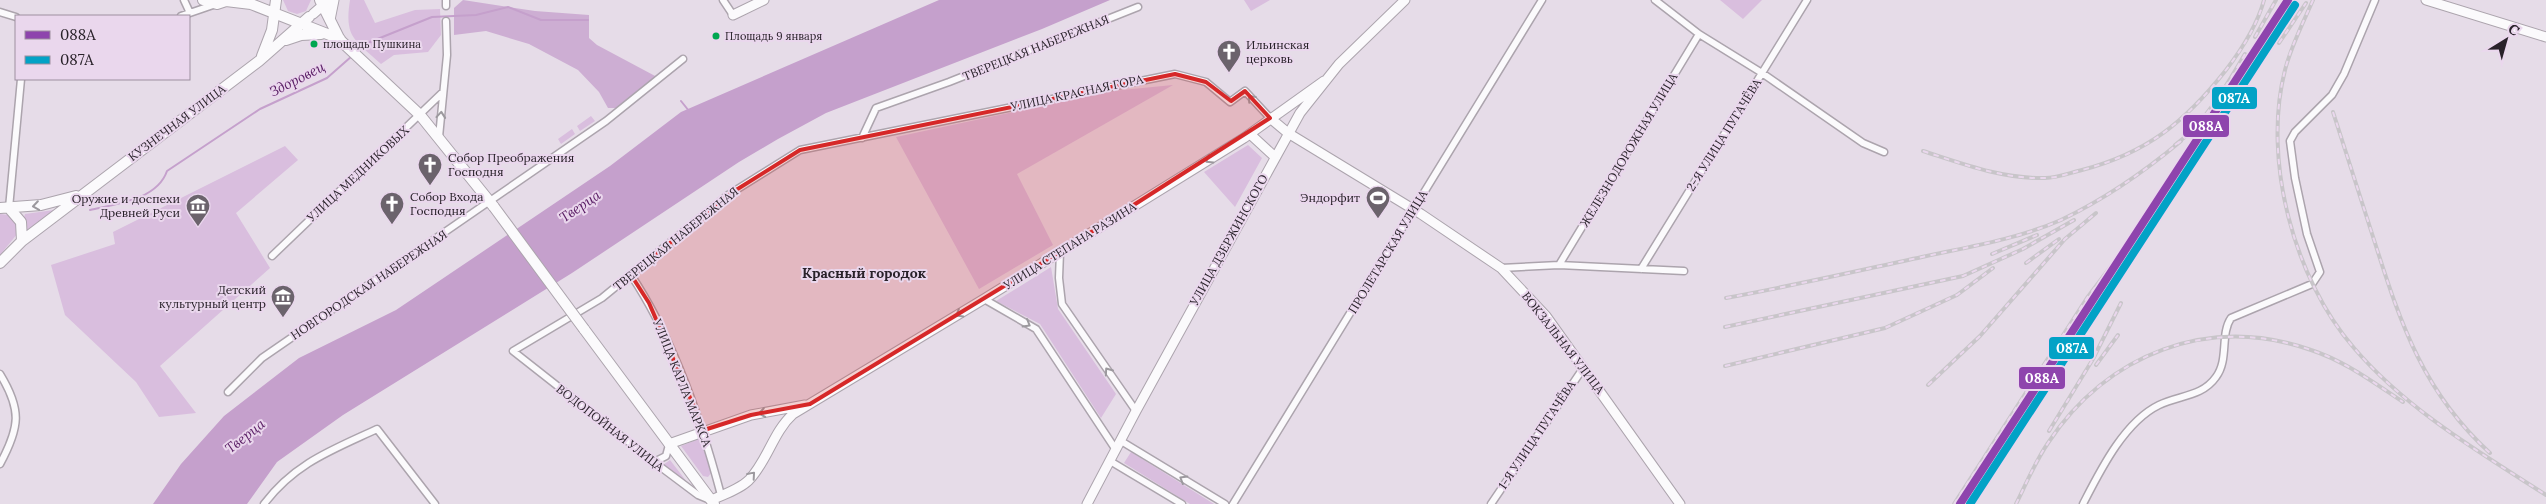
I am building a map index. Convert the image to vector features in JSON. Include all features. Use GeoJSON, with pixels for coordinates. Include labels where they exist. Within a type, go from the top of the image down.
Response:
{"type":"FeatureCollection","features":[{"type":"Feature","properties":{"kind":"main road"},"geometry":{"type":"LineString","coordinates":[[203,0],[247,3],[274,13],[301,18]]}},
{"type":"Feature","properties":{"kind":"main road"},"geometry":{"type":"LineString","coordinates":[[259,61],[269,41],[276,0]]}},
{"type":"Feature","properties":{"kind":"main road"},"geometry":{"type":"LineString","coordinates":[[276,0],[280,12],[301,18],[343,42],[362,58],[440,137],[493,205],[711,503]]}},
{"type":"Feature","properties":{"kind":"main road"},"geometry":{"type":"LineString","coordinates":[[259,61],[277,46],[301,18],[322,1],[330,20],[343,42]]}},
{"type":"Feature","properties":{"kind":"main road"},"geometry":{"type":"LineString","coordinates":[[277,46],[302,35],[328,34]]}},
{"type":"Feature","properties":{"kind":"main road","name":"КУЗНЕЧНАЯ УЛИЦА"},"geometry":{"type":"LineString","coordinates":[[94,185],[259,61]]}},
{"type":"Feature","properties":{"kind":"main road"},"geometry":{"type":"LineString","coordinates":[[5,208],[57,202],[80,194],[94,185]]}},
{"type":"Feature","properties":{"kind":"main road"},"geometry":{"type":"LineString","coordinates":[[0,263],[22,241],[94,185]]}},
{"type":"Feature","properties":{"kind":"main road"},"geometry":{"type":"LineString","coordinates":[[5,208],[21,222],[22,241]]}},
{"type":"Feature","properties":{"kind":"street"},"geometry":{"type":"LineString","coordinates":[[184,0],[190,13]]}},
{"type":"Feature","properties":{"kind":"street"},"geometry":{"type":"LineString","coordinates":[[330,20],[334,0]]}},
{"type":"Feature","properties":{"kind":"street"},"geometry":{"type":"LineString","coordinates":[[723,0],[733,15],[764,0]]}},
{"type":"Feature","properties":{"kind":"street","name":"УЛИЦА ДЗЕРЖИНСКОГО"},"geometry":{"type":"LineString","coordinates":[[1087,504],[1288,133],[1324,81],[1405,0]]}},
{"type":"Feature","properties":{"kind":"street","name":"ПРОЛЕТАРСКАЯ УЛИЦА"},"geometry":{"type":"LineString","coordinates":[[1233,504],[1542,0]]}},
{"type":"Feature","properties":{"kind":"street"},"geometry":{"type":"LineString","coordinates":[[1655,0],[1699,34],[1762,73],[1863,143],[1884,152]]}},
{"type":"Feature","properties":{"kind":"street","name":"2-Я УЛИЦА ПУГАЧЁВА"},"geometry":{"type":"LineString","coordinates":[[1641,270],[1807,0]]}},
{"type":"Feature","properties":{"kind":"street"},"geometry":{"type":"LineString","coordinates":[[2083,504],[2110,454],[2140,418],[2159,404],[2192,395],[2217,376],[2222,360],[2227,324],[2231,318],[2312,284],[2318,279],[2320,272],[2307,234],[2295,178],[2290,141],[2295,132],[2332,95],[2344,74],[2375,0]]}},
{"type":"Feature","properties":{"kind":"street"},"geometry":{"type":"LineString","coordinates":[[2426,0],[2546,37]]}},
{"type":"Feature","properties":{"kind":"street"},"geometry":{"type":"LineString","coordinates":[[183,15],[224,2]]}},
{"type":"Feature","properties":{"kind":"street","name":"ТВЕРЕЦКАЯ НАБЕРЕЖНАЯ"},"geometry":{"type":"LineString","coordinates":[[513,352],[602,298],[728,195],[798,147],[862,138],[876,108],[950,82],[1138,7]]}},
{"type":"Feature","properties":{"kind":"street"},"geometry":{"type":"LineString","coordinates":[[0,12],[15,17]]}},
{"type":"Feature","properties":{"kind":"street"},"geometry":{"type":"LineString","coordinates":[[440,137],[447,55],[446,21]]}},
{"type":"Feature","properties":{"kind":"street","name":"ЖЕЛЕЗНОДОРОЖНАЯ УЛИЦА"},"geometry":{"type":"LineString","coordinates":[[1559,266],[1699,34]]}},
{"type":"Feature","properties":{"kind":"street","name":"НОВГОРОДСКАЯ НАБЕРЕЖНАЯ"},"geometry":{"type":"LineString","coordinates":[[228,392],[262,358],[493,205],[606,121],[684,59]]}},
{"type":"Feature","properties":{"kind":"street","name":"УЛИЦА КРАСНАЯ ГОРА"},"geometry":{"type":"LineString","coordinates":[[862,138],[1175,74],[1206,82],[1230,102],[1245,91],[1270,118]]}},
{"type":"Feature","properties":{"kind":"street"},"geometry":{"type":"LineString","coordinates":[[5,208],[21,80]]}},
{"type":"Feature","properties":{"kind":"street","name":"УЛИЦА СТЕПАНА РАЗИНА"},"geometry":{"type":"LineString","coordinates":[[711,503],[721,495],[749,480],[762,464],[781,427],[793,414],[984,300],[1250,134],[1324,81]]}},
{"type":"Feature","properties":{"kind":"street","name":"УЛИЦА МЕДНИКОВЫХ"},"geometry":{"type":"LineString","coordinates":[[272,256],[443,92]]}},
{"type":"Feature","properties":{"kind":"street","name":"ВОКЗАЛЬНАЯ УЛИЦА"},"geometry":{"type":"LineString","coordinates":[[1270,118],[1288,133],[1414,210],[1501,268],[1546,316],[1680,504]]}},
{"type":"Feature","properties":{"kind":"street"},"geometry":{"type":"LineString","coordinates":[[1250,134],[1275,157]]}},
{"type":"Feature","properties":{"kind":"street"},"geometry":{"type":"LineString","coordinates":[[1060,252],[1058,278],[1062,304],[1136,411]]}},
{"type":"Feature","properties":{"kind":"street"},"geometry":{"type":"LineString","coordinates":[[1501,268],[1559,266],[1684,271]]}},
{"type":"Feature","properties":{"kind":"street","name":"УЛИЦА КАРЛА МАРКСА"},"geometry":{"type":"LineString","coordinates":[[631,275],[650,303],[704,430],[721,495]]}},
{"type":"Feature","properties":{"kind":"street"},"geometry":{"type":"LineString","coordinates":[[984,300],[1036,329],[1116,450]]}},
{"type":"Feature","properties":{"kind":"street","name":"ВОДОПОЙНАЯ УЛИЦА"},"geometry":{"type":"LineString","coordinates":[[513,352],[654,462],[711,503]]}},
{"type":"Feature","properties":{"kind":"street","name":"1-Я УЛИЦА ПУГАЧЁВА"},"geometry":{"type":"LineString","coordinates":[[1490,504],[1584,367]]}},
{"type":"Feature","properties":{"kind":"street"},"geometry":{"type":"LineString","coordinates":[[0,374],[10,389],[17,416],[16,427],[0,464]]}},
{"type":"Feature","properties":{"kind":"street","name":"УЛИЦА СТЕПАНА РАЗИНА"},"geometry":{"type":"LineString","coordinates":[[669,444],[704,430],[751,415],[810,404]]}},
{"type":"Feature","properties":{"kind":"street"},"geometry":{"type":"LineString","coordinates":[[264,504],[279,484],[305,464],[377,429],[433,503]]}},
{"type":"Feature","properties":{"kind":"street"},"geometry":{"type":"LineString","coordinates":[[1121,441],[1225,504]]}},
{"type":"Feature","properties":{"kind":"street"},"geometry":{"type":"LineString","coordinates":[[654,462],[666,456],[669,444]]}},
{"type":"Feature","properties":{"kind":"street"},"geometry":{"type":"LineString","coordinates":[[1110,461],[1182,504]]}},
{"type":"Feature","properties":{"kind":"highlighted area"},"geometry":{"type":"Polygon","coordinates":[[[1175,74],[1206,82],[1231,101],[1245,91],[1270,118],[1060,252],[810,404],[751,415],[704,430],[649,303],[631,275],[728,195],[800,150],[1175,74]]]}},
{"type":"Feature","properties":{"kind":"shaded area"},"geometry":{"type":"Polygon","coordinates":[[[283,0],[311,0],[306,11],[297,14],[288,11],[283,0]]]}},
{"type":"Feature","properties":{"kind":"shaded area"},"geometry":{"type":"Polygon","coordinates":[[[350,0],[364,0],[375,23],[415,10],[440,9],[441,35],[428,52],[394,55],[381,64],[358,43],[350,31],[350,0]]]}},
{"type":"Feature","properties":{"kind":"shaded area"},"geometry":{"type":"Polygon","coordinates":[[[463,0],[535,11],[589,15],[589,38],[597,45],[657,77],[620,108],[608,108],[599,92],[578,70],[529,44],[486,31],[454,35],[454,8],[463,0]]]}},
{"type":"Feature","properties":{"kind":"shaded area"},"geometry":{"type":"Polygon","coordinates":[[[1244,0],[1270,0],[1251,11],[1244,0]]]}},
{"type":"Feature","properties":{"kind":"shaded area"},"geometry":{"type":"Polygon","coordinates":[[[1720,0],[1762,0],[1743,19],[1720,0]]]}},
{"type":"Feature","properties":{"kind":"shaded area"},"geometry":{"type":"Polygon","coordinates":[[[1173,85],[1017,174],[1053,245],[979,289],[896,137],[1112,91],[1173,85]]]}},
{"type":"Feature","properties":{"kind":"shaded area"},"geometry":{"type":"Polygon","coordinates":[[[591,116],[595,121],[580,131],[577,126],[591,116]]]}},
{"type":"Feature","properties":{"kind":"shaded area"},"geometry":{"type":"Polygon","coordinates":[[[572,129],[575,134],[561,144],[558,139],[572,129]]]}},
{"type":"Feature","properties":{"kind":"shaded area"},"geometry":{"type":"Polygon","coordinates":[[[1248,145],[1262,158],[1235,207],[1204,172],[1248,145]]]}},
{"type":"Feature","properties":{"kind":"shaded area"},"geometry":{"type":"Polygon","coordinates":[[[285,146],[298,160],[236,213],[270,268],[160,366],[196,413],[159,417],[136,382],[65,315],[51,265],[115,244],[113,232],[285,146]]]}},
{"type":"Feature","properties":{"kind":"shaded area"},"geometry":{"type":"Polygon","coordinates":[[[54,210],[28,231],[26,230],[23,221],[25,214],[54,210]]]}},
{"type":"Feature","properties":{"kind":"shaded area"},"geometry":{"type":"Polygon","coordinates":[[[0,214],[9,215],[16,221],[18,233],[0,255],[0,214]]]}},
{"type":"Feature","properties":{"kind":"shaded area"},"geometry":{"type":"Polygon","coordinates":[[[1051,267],[1058,309],[1116,394],[1101,418],[1040,324],[996,301],[1051,267]]]}},
{"type":"Feature","properties":{"kind":"shaded area"},"geometry":{"type":"Polygon","coordinates":[[[701,438],[711,473],[708,477],[703,476],[681,446],[701,438]]]}},
{"type":"Feature","properties":{"kind":"shaded area"},"geometry":{"type":"Polygon","coordinates":[[[1131,452],[1214,504],[1190,504],[1124,463],[1131,452]]]}},
{"type":"Feature","properties":{"kind":"shaded area"},"geometry":{"type":"Polygon","coordinates":[[[670,460],[690,486],[663,465],[670,460]]]}},
{"type":"Feature","properties":{"kind":"water","name":"Тверца"},"geometry":{"type":"Polygon","coordinates":[[[939,0],[1110,0],[1042,29],[826,113],[778,139],[739,162],[572,273],[343,415],[277,462],[247,504],[153,504],[181,464],[224,416],[299,358],[396,310],[610,166],[681,112],[939,0]]]}},
{"type":"Feature","properties":{"kind":"waterway","name":"Здоровец"},"geometry":{"type":"LineString","coordinates":[[357,51],[365,44],[432,17],[476,15],[508,7],[541,20],[588,20]]}},
{"type":"Feature","properties":{"kind":"waterway","name":"Здоровец"},"geometry":{"type":"LineString","coordinates":[[90,210],[123,203],[145,195],[162,181],[167,171],[260,109],[327,78],[352,56]]}},
{"type":"Feature","properties":{"kind":"waterway","name":"Здоровец"},"geometry":{"type":"LineString","coordinates":[[681,101],[689,111]]}},
{"type":"Feature","properties":{"kind":"railway"},"geometry":{"type":"LineString","coordinates":[[1923,151],[1968,166],[2029,178],[2059,176],[2126,155],[2145,145],[2180,120],[2211,89],[2243,45],[2253,28],[2264,0]]}},
{"type":"Feature","properties":{"kind":"railway"},"geometry":{"type":"LineString","coordinates":[[2255,37],[2276,0]]}},
{"type":"Feature","properties":{"kind":"railway"},"geometry":{"type":"LineString","coordinates":[[2313,0],[2294,43],[2285,70],[2279,105],[2278,142],[2281,179],[2288,217],[2300,253],[2315,288],[2333,320],[2354,348],[2397,391],[2444,428],[2546,495]]}},
{"type":"Feature","properties":{"kind":"railway"},"geometry":{"type":"LineString","coordinates":[[2279,43],[2306,3]]}},
{"type":"Feature","properties":{"kind":"railway"},"geometry":{"type":"LineString","coordinates":[[2175,145],[2206,115],[2245,54]]}},
{"type":"Feature","properties":{"kind":"railway"},"geometry":{"type":"LineString","coordinates":[[2333,112],[2405,330],[2431,382],[2467,430],[2490,453]]}},
{"type":"Feature","properties":{"kind":"railway"},"geometry":{"type":"LineString","coordinates":[[1726,298],[1975,246],[2045,227],[2109,194],[2181,141]]}},
{"type":"Feature","properties":{"kind":"railway"},"geometry":{"type":"LineString","coordinates":[[1928,385],[1980,336],[2065,239],[2096,213]]}},
{"type":"Feature","properties":{"kind":"railway"},"geometry":{"type":"LineString","coordinates":[[1725,327],[1963,276],[2023,249],[2074,220]]}},
{"type":"Feature","properties":{"kind":"railway"},"geometry":{"type":"LineString","coordinates":[[1954,504],[2087,298],[2142,225]]}},
{"type":"Feature","properties":{"kind":"railway"},"geometry":{"type":"LineString","coordinates":[[1992,254],[2037,235]]}},
{"type":"Feature","properties":{"kind":"railway"},"geometry":{"type":"LineString","coordinates":[[2026,263],[2059,239]]}},
{"type":"Feature","properties":{"kind":"railway"},"geometry":{"type":"LineString","coordinates":[[1725,366],[1885,328],[1957,295],[1993,268]]}},
{"type":"Feature","properties":{"kind":"railway"},"geometry":{"type":"LineString","coordinates":[[2049,431],[2093,359],[2121,303]]}},
{"type":"Feature","properties":{"kind":"railway"},"geometry":{"type":"LineString","coordinates":[[2096,365],[2118,335]]}},
{"type":"Feature","properties":{"kind":"railway"},"geometry":{"type":"LineString","coordinates":[[2016,504],[2048,443],[2072,412],[2100,386],[2130,365],[2163,350],[2198,340],[2235,337],[2273,340],[2311,350],[2347,366],[2403,402]]}},
{"type":"Feature","properties":{"kind":"transit line","name":"088А"},"geometry":{"type":"LineString","coordinates":[[1960,504],[2288,0]]}},
{"type":"Feature","properties":{"kind":"transit line","name":"087А"},"geometry":{"type":"LineString","coordinates":[[1970,504],[2295,5]]}},
{"type":"Feature","properties":{"kind":"place","name":"Площадь 9 января"},"geometry":{"type":"Point","coordinates":[716,36]}},
{"type":"Feature","properties":{"kind":"place","name":"площадь Пушкина"},"geometry":{"type":"Point","coordinates":[314,44]}},
{"type":"Feature","properties":{"kind":"place","name":"Ильинская церковь"},"geometry":{"type":"Point","coordinates":[1229,73]}},
{"type":"Feature","properties":{"kind":"place","name":"Собор Преображения Господня"},"geometry":{"type":"Point","coordinates":[430,186]}},
{"type":"Feature","properties":{"kind":"place","name":"Эндорфит"},"geometry":{"type":"Point","coordinates":[1378,219]}},
{"type":"Feature","properties":{"kind":"place","name":"Собор Входа Господня"},"geometry":{"type":"Point","coordinates":[392,225]}},
{"type":"Feature","properties":{"kind":"place","name":"Оружие и доспехи Древней Руси"},"geometry":{"type":"Point","coordinates":[198,227]}},
{"type":"Feature","properties":{"kind":"place","name":"Детский культурный центр"},"geometry":{"type":"Point","coordinates":[283,318]}},
{"type":"Feature","properties":{"kind":"district","name":"Красный городок"},"geometry":{"type":"Point","coordinates":[864,273]}}]}
